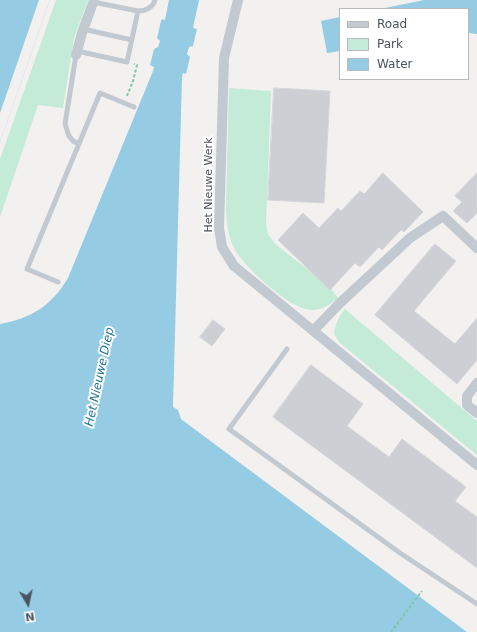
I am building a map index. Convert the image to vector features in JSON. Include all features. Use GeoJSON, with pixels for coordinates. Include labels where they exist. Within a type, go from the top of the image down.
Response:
{"type":"FeatureCollection","features":[{"type":"Feature","properties":{"kind":"street","name":"Het Nieuwe Werk"},"geometry":{"type":"LineString","coordinates":[[238,0],[224,58],[219,228],[222,247],[234,266],[477,465]]}},
{"type":"Feature","properties":{"kind":"street"},"geometry":{"type":"LineString","coordinates":[[77,53],[83,29],[94,1]]}},
{"type":"Feature","properties":{"kind":"street"},"geometry":{"type":"LineString","coordinates":[[313,331],[340,303],[410,238],[443,216],[477,248]]}},
{"type":"Feature","properties":{"kind":"street"},"geometry":{"type":"LineString","coordinates":[[477,383],[467,396],[467,405],[477,413]]}},
{"type":"Feature","properties":{"kind":"lane"},"geometry":{"type":"LineString","coordinates":[[94,1],[143,11],[154,4],[154,0]]}},
{"type":"Feature","properties":{"kind":"lane"},"geometry":{"type":"LineString","coordinates":[[79,144],[73,141],[69,136],[65,124],[77,53],[127,62],[138,11]]}},
{"type":"Feature","properties":{"kind":"lane"},"geometry":{"type":"LineString","coordinates":[[83,29],[132,40]]}},
{"type":"Feature","properties":{"kind":"lane"},"geometry":{"type":"LineString","coordinates":[[58,282],[27,269],[100,93],[134,106]]}},
{"type":"Feature","properties":{"kind":"lane"},"geometry":{"type":"LineString","coordinates":[[287,349],[229,429],[400,553],[477,604]]}},
{"type":"Feature","properties":{"kind":"path"},"geometry":{"type":"LineString","coordinates":[[124,102],[133,81],[136,69]]}},
{"type":"Feature","properties":{"kind":"path"},"geometry":{"type":"LineString","coordinates":[[391,632],[422,591]]}},
{"type":"Feature","properties":{"kind":"green space"},"geometry":{"type":"Polygon","coordinates":[[[56,0],[88,0],[74,38],[63,108],[38,105],[0,217],[0,159],[56,0]]]}},
{"type":"Feature","properties":{"kind":"green space"},"geometry":{"type":"Polygon","coordinates":[[[229,88],[271,91],[266,224],[268,234],[275,244],[329,286],[338,298],[329,305],[311,310],[302,308],[292,303],[269,287],[258,277],[235,250],[228,229],[226,212],[229,88]]]}},
{"type":"Feature","properties":{"kind":"green space"},"geometry":{"type":"Polygon","coordinates":[[[345,309],[477,421],[477,455],[340,343],[334,334],[338,320],[345,309]]]}},
{"type":"Feature","properties":{"kind":"water"},"geometry":{"type":"Polygon","coordinates":[[[0,0],[50,0],[0,142],[0,0]]]}},
{"type":"Feature","properties":{"kind":"water","name":"Het Nieuwe Diep"},"geometry":{"type":"Polygon","coordinates":[[[169,0],[199,0],[193,28],[197,29],[193,46],[189,47],[187,54],[190,57],[186,74],[183,73],[182,77],[173,407],[178,410],[181,419],[467,632],[0,632],[0,324],[22,318],[40,309],[55,296],[68,278],[153,71],[154,67],[150,65],[154,49],[158,47],[160,41],[157,38],[161,21],[162,19],[165,20],[169,0]]]}},
{"type":"Feature","properties":{"kind":"water"},"geometry":{"type":"Polygon","coordinates":[[[424,0],[477,0],[477,34],[469,33],[469,8],[385,8],[424,0]]]}},
{"type":"Feature","properties":{"kind":"water"},"geometry":{"type":"Polygon","coordinates":[[[339,17],[339,51],[327,53],[321,21],[339,17]]]}},
{"type":"Feature","properties":{"kind":"pier"},"geometry":{"type":"Polygon","coordinates":[[[39,0],[50,0],[0,142],[0,113],[39,0]]]}},
{"type":"Feature","properties":{"kind":"building"},"geometry":{"type":"Polygon","coordinates":[[[274,88],[330,91],[324,203],[268,200],[274,88]]]}},
{"type":"Feature","properties":{"kind":"building"},"geometry":{"type":"Polygon","coordinates":[[[383,173],[423,212],[404,232],[401,230],[382,250],[379,247],[360,267],[355,263],[330,290],[278,240],[303,213],[319,228],[338,208],[341,211],[360,191],[364,194],[383,173]]]}},
{"type":"Feature","properties":{"kind":"building"},"geometry":{"type":"Polygon","coordinates":[[[477,173],[477,213],[467,223],[453,211],[462,202],[455,196],[477,173]]]}},
{"type":"Feature","properties":{"kind":"building"},"geometry":{"type":"Polygon","coordinates":[[[435,244],[456,261],[414,311],[455,344],[477,318],[477,360],[457,384],[375,315],[435,244]]]}},
{"type":"Feature","properties":{"kind":"building"},"geometry":{"type":"Polygon","coordinates":[[[213,320],[225,329],[212,346],[200,337],[213,320]]]}},
{"type":"Feature","properties":{"kind":"building"},"geometry":{"type":"Polygon","coordinates":[[[311,365],[363,404],[347,426],[389,457],[402,439],[466,487],[455,501],[477,517],[477,568],[273,417],[311,365]]]}}]}
